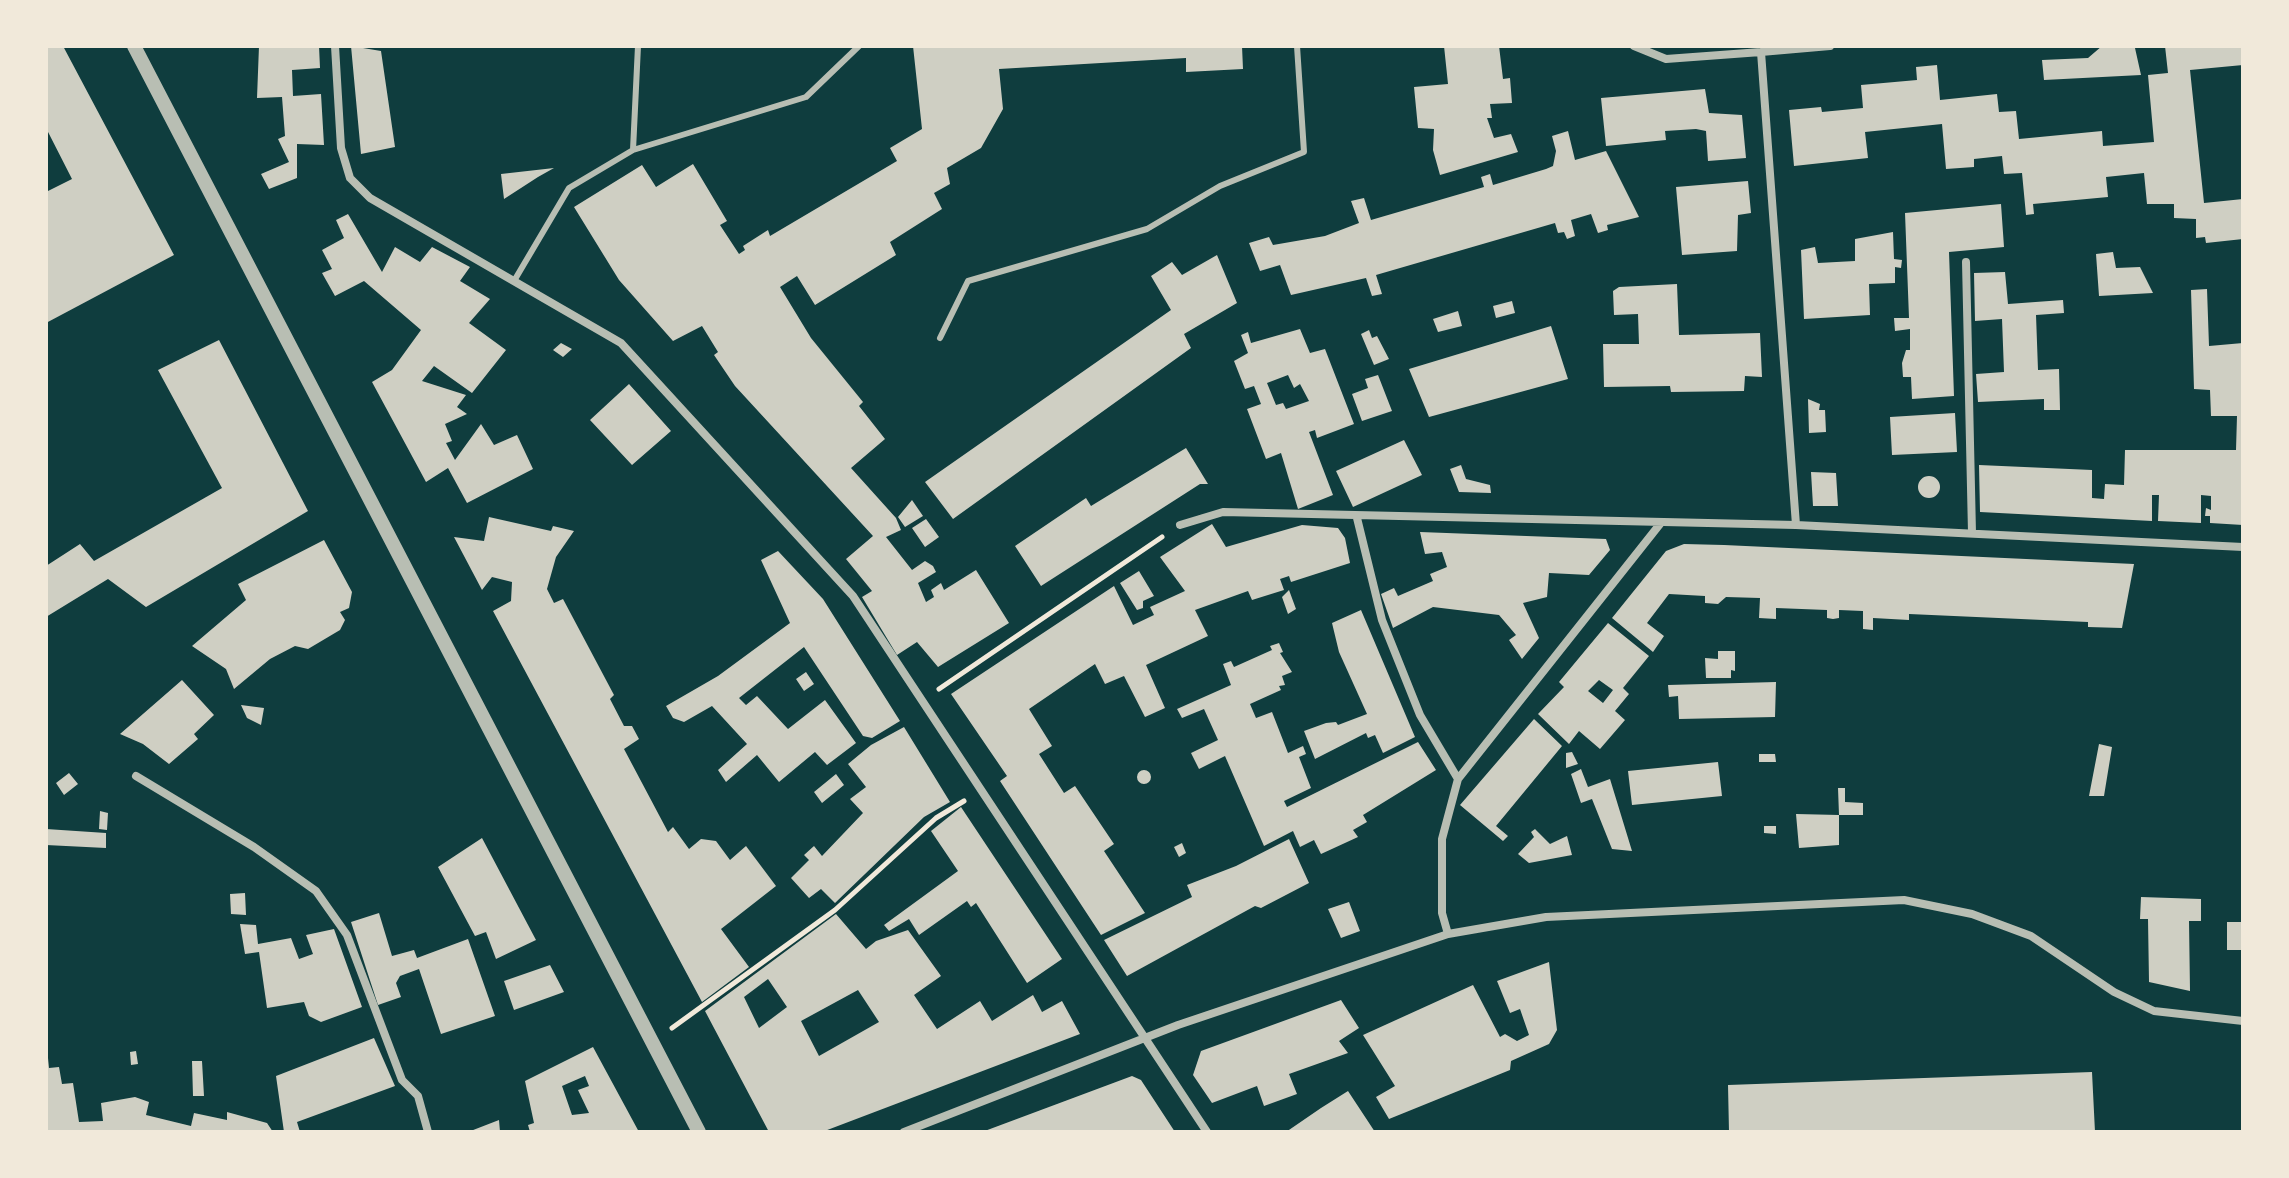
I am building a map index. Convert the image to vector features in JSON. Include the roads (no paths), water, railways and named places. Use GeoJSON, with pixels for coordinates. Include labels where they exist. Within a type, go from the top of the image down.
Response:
{"type":"FeatureCollection","features":[{"type":"Feature","properties":{"kind":"street"},"geometry":{"type":"LineString","coordinates":[[134,46],[699,1132]]}},
{"type":"Feature","properties":{"kind":"street"},"geometry":{"type":"LineString","coordinates":[[335,46],[341,148],[350,178],[370,198],[621,343],[853,596],[1207,1132]]}},
{"type":"Feature","properties":{"kind":"street"},"geometry":{"type":"LineString","coordinates":[[1634,46],[1666,59],[1830,46]]}},
{"type":"Feature","properties":{"kind":"street"},"geometry":{"type":"LineString","coordinates":[[1761,52],[1796,525]]}},
{"type":"Feature","properties":{"kind":"street"},"geometry":{"type":"LineString","coordinates":[[1966,262],[1972,533]]}},
{"type":"Feature","properties":{"kind":"street"},"geometry":{"type":"LineString","coordinates":[[1180,525],[1223,512],[1357,518],[1796,525],[2243,547]]}},
{"type":"Feature","properties":{"kind":"street"},"geometry":{"type":"LineString","coordinates":[[1357,518],[1382,620],[1420,715],[1458,779]]}},
{"type":"Feature","properties":{"kind":"street"},"geometry":{"type":"LineString","coordinates":[[1448,934],[1442,913],[1442,839],[1458,779],[1660,524]]}},
{"type":"Feature","properties":{"kind":"street"},"geometry":{"type":"LineString","coordinates":[[136,776],[254,847],[316,891],[347,935],[402,1080],[418,1096],[428,1132]]}},
{"type":"Feature","properties":{"kind":"street"},"geometry":{"type":"LineString","coordinates":[[904,1132],[1147,1038],[1448,934],[1562,916],[1904,900],[1972,914],[2031,936],[2114,992],[2154,1011],[2243,1021]]}},
{"type":"Feature","properties":{"kind":"lane"},"geometry":{"type":"LineString","coordinates":[[633,150],[638,46]]}},
{"type":"Feature","properties":{"kind":"lane"},"geometry":{"type":"LineString","coordinates":[[514,281],[569,188],[633,150],[806,97],[859,46]]}},
{"type":"Feature","properties":{"kind":"lane"},"geometry":{"type":"LineString","coordinates":[[940,338],[968,281],[1147,229],[1220,186],[1304,152],[1297,46]]}}]}
